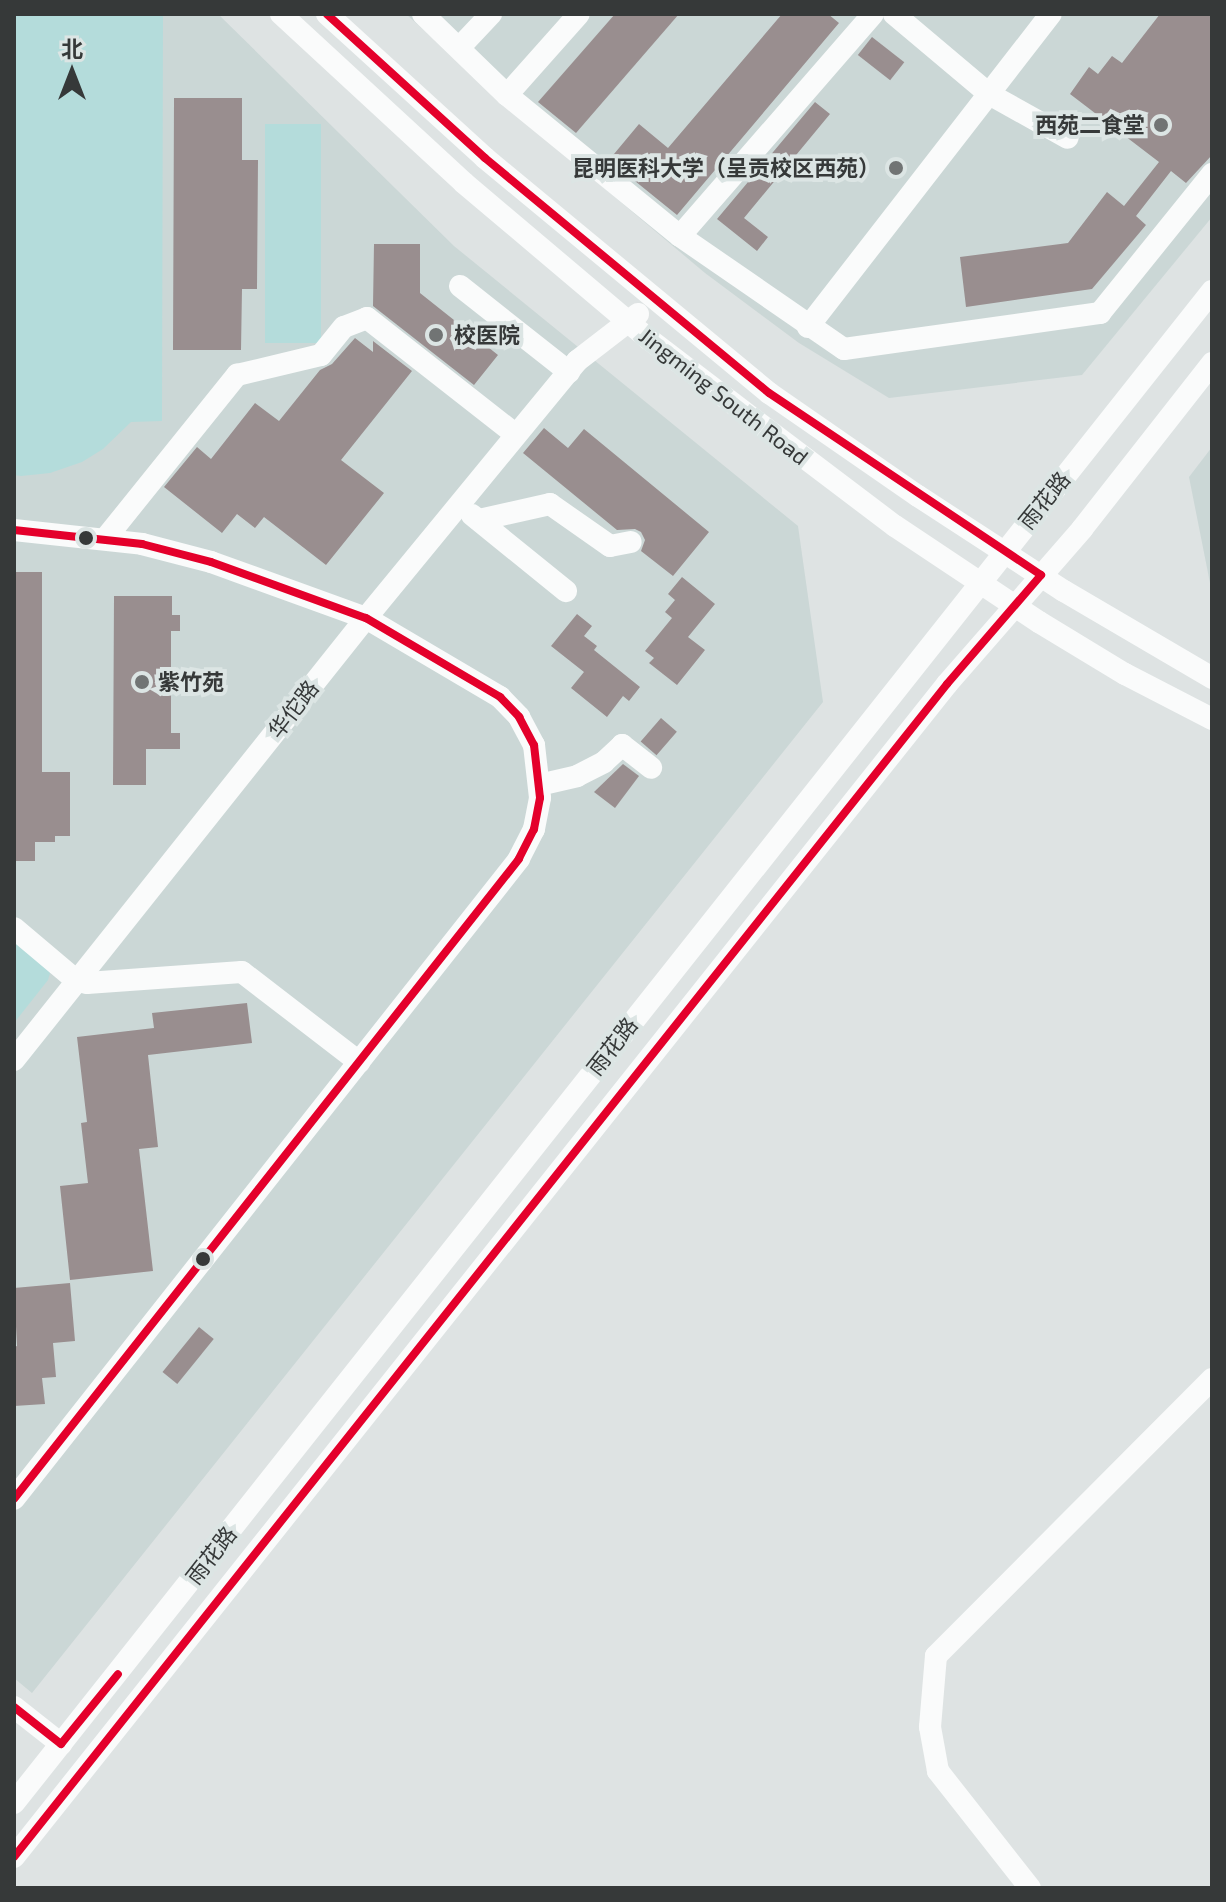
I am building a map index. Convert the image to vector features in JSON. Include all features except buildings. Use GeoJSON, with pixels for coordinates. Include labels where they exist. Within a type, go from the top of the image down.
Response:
{"type":"FeatureCollection","features":[{"type":"Feature","properties":{"kind":"street","name":"Jingming South Road"},"geometry":{"type":"LineString","coordinates":[[281,14],[464,183],[628,322],[895,526],[1125,674],[1212,719]]}},
{"type":"Feature","properties":{"kind":"street","name":"Jingming South Road"},"geometry":{"type":"LineString","coordinates":[[327,14],[485,158],[769,393],[1145,642],[1212,678]]}},
{"type":"Feature","properties":{"kind":"street"},"geometry":{"type":"LineString","coordinates":[[423,14],[507,95],[680,236],[844,349],[1100,313],[1212,174]]}},
{"type":"Feature","properties":{"kind":"street"},"geometry":{"type":"LineString","coordinates":[[459,48],[491,14]]}},
{"type":"Feature","properties":{"kind":"street"},"geometry":{"type":"LineString","coordinates":[[507,95],[579,14]]}},
{"type":"Feature","properties":{"kind":"street"},"geometry":{"type":"LineString","coordinates":[[680,236],[873,14]]}},
{"type":"Feature","properties":{"kind":"street"},"geometry":{"type":"LineString","coordinates":[[894,14],[989,94],[1068,138]]}},
{"type":"Feature","properties":{"kind":"street"},"geometry":{"type":"LineString","coordinates":[[808,327],[1051,14]]}},
{"type":"Feature","properties":{"kind":"street"},"geometry":{"type":"LineString","coordinates":[[460,286],[573,366]]}},
{"type":"Feature","properties":{"kind":"street","name":"雨花路"},"geometry":{"type":"LineString","coordinates":[[14,1803],[1212,291]]}},
{"type":"Feature","properties":{"kind":"street","name":"华佗路"},"geometry":{"type":"LineString","coordinates":[[14,1060],[366,618],[573,366],[655,301]]}},
{"type":"Feature","properties":{"kind":"street"},"geometry":{"type":"LineString","coordinates":[[105,539],[237,375],[321,355],[344,327],[367,318],[516,435]]}},
{"type":"Feature","properties":{"kind":"street","name":"雨花路"},"geometry":{"type":"LineString","coordinates":[[14,1857],[1014,604],[1082,529],[1212,363]]}},
{"type":"Feature","properties":{"kind":"street"},"geometry":{"type":"LineString","coordinates":[[479,520],[550,504],[610,546],[631,542]]}},
{"type":"Feature","properties":{"kind":"street"},"geometry":{"type":"LineString","coordinates":[[459,505],[566,591]]}},
{"type":"Feature","properties":{"kind":"street"},"geometry":{"type":"LineString","coordinates":[[14,530],[142,544],[211,562],[366,618],[500,697],[519,717],[534,745],[539,785],[534,829],[519,859],[14,1499]]}},
{"type":"Feature","properties":{"kind":"street"},"geometry":{"type":"LineString","coordinates":[[539,785],[577,776],[604,762],[622,745],[651,768]]}},
{"type":"Feature","properties":{"kind":"street"},"geometry":{"type":"LineString","coordinates":[[14,928],[77,981],[242,972],[359,1062]]}},
{"type":"Feature","properties":{"kind":"street"},"geometry":{"type":"LineString","coordinates":[[1030,1888],[938,1771],[930,1727],[936,1656],[1212,1379]]}},
{"type":"Feature","properties":{"kind":"street"},"geometry":{"type":"LineString","coordinates":[[14,1707],[61,1744]]}},
{"type":"Feature","properties":{"kind":"shaded area"},"geometry":{"type":"Polygon","coordinates":[[[14,14],[218,14],[454,246],[798,526],[823,702],[32,1693],[14,1678],[14,14]]]}},
{"type":"Feature","properties":{"kind":"shaded area"},"geometry":{"type":"Polygon","coordinates":[[[14,14],[163,14],[162,421],[131,422],[103,449],[82,462],[50,473],[21,476],[14,475],[14,14]]]}},
{"type":"Feature","properties":{"kind":"shaded area","name":"昆明医科大学（呈贡校区西苑）"},"geometry":{"type":"Polygon","coordinates":[[[406,14],[1212,14],[1212,217],[1082,375],[889,398],[799,343],[705,273],[521,118],[406,14]]]}},
{"type":"Feature","properties":{"kind":"shaded area"},"geometry":{"type":"Polygon","coordinates":[[[265,124],[321,124],[321,343],[265,343],[265,124]]]}},
{"type":"Feature","properties":{"kind":"shaded area"},"geometry":{"type":"Polygon","coordinates":[[[1212,447],[1212,593],[1189,477],[1212,447]]]}},
{"type":"Feature","properties":{"kind":"shaded area"},"geometry":{"type":"Polygon","coordinates":[[[14,941],[46,965],[50,973],[48,980],[14,1023],[14,941]]]}},
{"type":"Feature","properties":{"kind":"transit line"},"geometry":{"type":"LineString","coordinates":[[14,1857],[947,684],[1041,575],[769,393],[485,158],[327,14]]}},
{"type":"Feature","properties":{"kind":"transit line"},"geometry":{"type":"LineString","coordinates":[[14,530],[142,544],[211,562],[366,618],[500,697],[519,717],[534,745],[540,798],[534,829],[519,859],[14,1499]]}},
{"type":"Feature","properties":{"kind":"transit line"},"geometry":{"type":"LineString","coordinates":[[14,1707],[61,1744],[118,1674]]}},
{"type":"Feature","properties":{"kind":"place","name":"西苑二食堂"},"geometry":{"type":"Point","coordinates":[1161,125]}},
{"type":"Feature","properties":{"kind":"place","name":"昆明医科大学（呈贡校区西苑）"},"geometry":{"type":"Point","coordinates":[896,168]}},
{"type":"Feature","properties":{"kind":"place","name":"校医院"},"geometry":{"type":"Point","coordinates":[436,335]}},
{"type":"Feature","properties":{"kind":"place","name":"紫竹苑"},"geometry":{"type":"Point","coordinates":[142,682]}}]}
